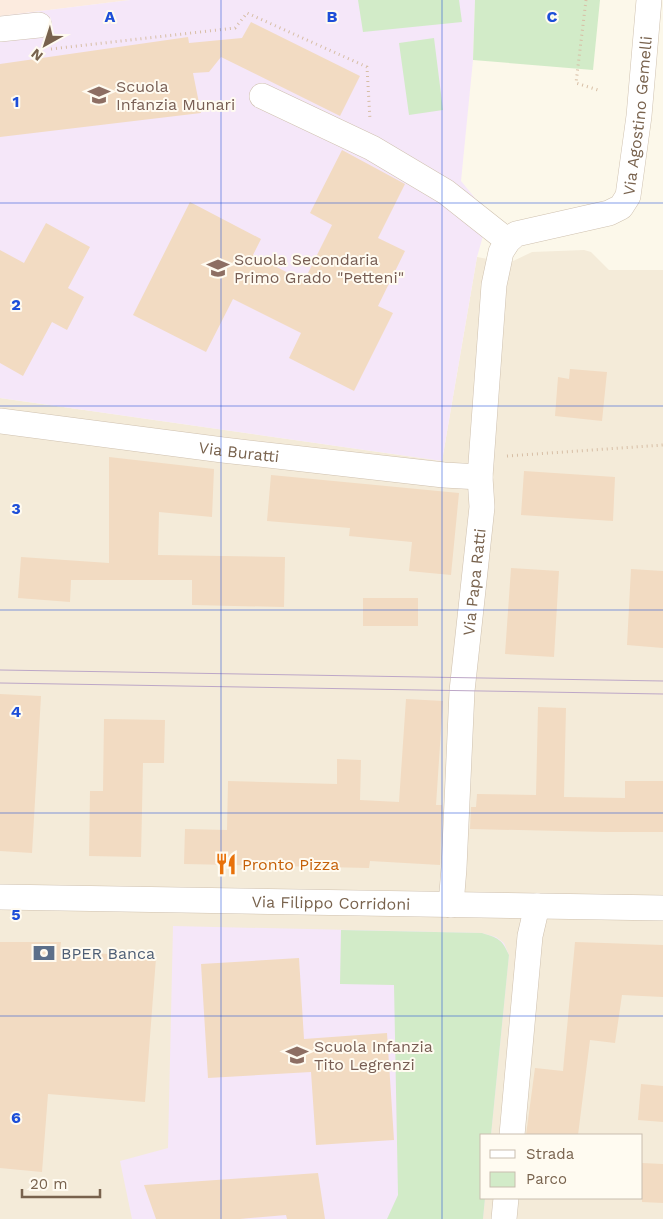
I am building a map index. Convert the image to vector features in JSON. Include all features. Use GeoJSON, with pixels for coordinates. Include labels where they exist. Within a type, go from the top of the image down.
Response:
{"type":"FeatureCollection","features":[{"type":"Feature","properties":{"kind":"street","name":"Via Agostino Gemelli"},"geometry":{"type":"LineString","coordinates":[[504,251],[516,234],[609,213],[620,207],[628,196],[653,6]]}},
{"type":"Feature","properties":{"kind":"street"},"geometry":{"type":"LineString","coordinates":[[0,29],[39,25]]}},
{"type":"Feature","properties":{"kind":"street"},"geometry":{"type":"LineString","coordinates":[[262,96],[372,148],[446,192],[504,251]]}},
{"type":"Feature","properties":{"kind":"street","name":"Via Papa Ratti"},"geometry":{"type":"LineString","coordinates":[[450,904],[454,868],[462,691],[482,507],[481,468],[494,285],[504,251]]}},
{"type":"Feature","properties":{"kind":"street","name":"Via Buratti"},"geometry":{"type":"LineString","coordinates":[[0,421],[223,450],[444,475],[481,468]]}},
{"type":"Feature","properties":{"kind":"street","name":"Via Filippo Corridoni"},"geometry":{"type":"LineString","coordinates":[[0,897],[663,908]]}},
{"type":"Feature","properties":{"kind":"street"},"geometry":{"type":"LineString","coordinates":[[512,1134],[530,936],[537,906]]}},
{"type":"Feature","properties":{"kind":"street"},"geometry":{"type":"LineString","coordinates":[[504,1219],[506,1199]]}},
{"type":"Feature","properties":{"kind":"path"},"geometry":{"type":"LineString","coordinates":[[586,0],[576,83],[598,90]]}},
{"type":"Feature","properties":{"kind":"path"},"geometry":{"type":"LineString","coordinates":[[49,49],[235,28],[247,13],[367,67],[372,148]]}},
{"type":"Feature","properties":{"kind":"path"},"geometry":{"type":"LineString","coordinates":[[481,468],[663,445]]}},
{"type":"Feature","properties":{"kind":"shaded area"},"geometry":{"type":"Polygon","coordinates":[[[0,0],[130,0],[0,16],[0,0]]]}},
{"type":"Feature","properties":{"kind":"shaded area"},"geometry":{"type":"Polygon","coordinates":[[[130,0],[475,0],[473,60],[461,181],[489,215],[477,257],[442,461],[0,398],[0,16],[130,0]]]}},
{"type":"Feature","properties":{"kind":"shaded area"},"geometry":{"type":"Polygon","coordinates":[[[584,250],[591,252],[609,270],[663,270],[663,1219],[0,1219],[0,398],[442,461],[477,257],[509,263],[532,252],[584,250]]]}},
{"type":"Feature","properties":{"kind":"shaded area"},"geometry":{"type":"Polygon","coordinates":[[[173,926],[482,933],[496,937],[504,943],[509,955],[491,1134],[480,1134],[480,1199],[485,1199],[483,1219],[132,1219],[120,1161],[168,1148],[173,926]]]}},
{"type":"Feature","properties":{"kind":"green space"},"geometry":{"type":"Polygon","coordinates":[[[358,0],[459,0],[462,22],[363,32],[358,0]]]}},
{"type":"Feature","properties":{"kind":"green space"},"geometry":{"type":"Polygon","coordinates":[[[475,0],[600,0],[593,70],[473,60],[475,0]]]}},
{"type":"Feature","properties":{"kind":"green space"},"geometry":{"type":"Polygon","coordinates":[[[434,38],[443,110],[409,115],[399,43],[434,38]]]}},
{"type":"Feature","properties":{"kind":"green space"},"geometry":{"type":"Polygon","coordinates":[[[341,930],[482,933],[502,942],[509,955],[491,1134],[480,1134],[480,1199],[485,1199],[483,1219],[387,1219],[398,1195],[394,985],[340,984],[341,930]]]}},
{"type":"Feature","properties":{"kind":"building","name":"Scuola Infanzia Munari"},"geometry":{"type":"Polygon","coordinates":[[[251,22],[360,76],[340,116],[221,57],[209,72],[193,73],[201,113],[0,137],[0,64],[188,37],[189,43],[242,38],[251,22]]]}},
{"type":"Feature","properties":{"kind":"building","name":"Scuola Secondaria Primo Grado \"Petteni\""},"geometry":{"type":"Polygon","coordinates":[[[342,150],[405,184],[378,238],[405,251],[378,306],[393,313],[354,391],[289,358],[301,333],[233,299],[206,352],[133,315],[190,202],[261,239],[253,255],[304,281],[332,225],[310,213],[342,150]]]}},
{"type":"Feature","properties":{"kind":"building"},"geometry":{"type":"Polygon","coordinates":[[[46,223],[90,247],[68,288],[84,297],[67,330],[52,322],[23,376],[0,363],[0,250],[24,263],[46,223]]]}},
{"type":"Feature","properties":{"kind":"building"},"geometry":{"type":"Polygon","coordinates":[[[570,369],[607,372],[602,421],[555,416],[558,377],[569,379],[570,369]]]}},
{"type":"Feature","properties":{"kind":"building"},"geometry":{"type":"Polygon","coordinates":[[[109,457],[214,469],[212,517],[159,512],[158,555],[285,557],[284,607],[192,605],[192,580],[71,580],[70,602],[18,598],[21,557],[109,563],[109,457]]]}},
{"type":"Feature","properties":{"kind":"building"},"geometry":{"type":"Polygon","coordinates":[[[524,471],[615,477],[613,521],[521,515],[524,471]]]}},
{"type":"Feature","properties":{"kind":"building"},"geometry":{"type":"Polygon","coordinates":[[[271,475],[459,493],[451,575],[409,571],[412,542],[349,536],[350,528],[267,521],[271,475]]]}},
{"type":"Feature","properties":{"kind":"building"},"geometry":{"type":"Polygon","coordinates":[[[511,568],[559,571],[554,657],[505,654],[511,568]]]}},
{"type":"Feature","properties":{"kind":"building"},"geometry":{"type":"Polygon","coordinates":[[[631,569],[663,571],[663,648],[627,645],[631,569]]]}},
{"type":"Feature","properties":{"kind":"building"},"geometry":{"type":"Polygon","coordinates":[[[363,598],[418,598],[418,626],[363,626],[363,598]]]}},
{"type":"Feature","properties":{"kind":"building"},"geometry":{"type":"Polygon","coordinates":[[[0,694],[41,696],[32,853],[0,851],[0,694]]]}},
{"type":"Feature","properties":{"kind":"building"},"geometry":{"type":"Polygon","coordinates":[[[406,699],[443,701],[436,805],[442,805],[440,865],[370,861],[369,868],[184,864],[185,829],[227,830],[228,781],[337,784],[337,759],[361,760],[360,800],[399,802],[406,699]]]}},
{"type":"Feature","properties":{"kind":"building"},"geometry":{"type":"Polygon","coordinates":[[[538,707],[566,708],[564,797],[625,798],[625,781],[663,781],[663,832],[470,829],[471,807],[476,807],[477,794],[536,795],[538,707]]]}},
{"type":"Feature","properties":{"kind":"building"},"geometry":{"type":"Polygon","coordinates":[[[104,719],[165,720],[164,763],[143,763],[141,857],[89,856],[90,791],[103,791],[104,719]]]}},
{"type":"Feature","properties":{"kind":"building"},"geometry":{"type":"Polygon","coordinates":[[[0,942],[61,942],[60,950],[156,958],[145,1102],[48,1094],[42,1172],[0,1168],[0,942]]]}},
{"type":"Feature","properties":{"kind":"building"},"geometry":{"type":"Polygon","coordinates":[[[575,942],[663,945],[663,997],[622,995],[615,1043],[590,1040],[578,1134],[526,1134],[535,1068],[563,1071],[575,942]]]}},
{"type":"Feature","properties":{"kind":"building","name":"Scuola Infanzia Tito Legrenzi"},"geometry":{"type":"Polygon","coordinates":[[[299,958],[304,1039],[387,1033],[394,1140],[316,1145],[311,1072],[208,1078],[201,964],[299,958]]]}},
{"type":"Feature","properties":{"kind":"building"},"geometry":{"type":"Polygon","coordinates":[[[641,1084],[663,1086],[663,1122],[638,1120],[641,1084]]]}},
{"type":"Feature","properties":{"kind":"building"},"geometry":{"type":"Polygon","coordinates":[[[643,1163],[663,1164],[663,1203],[642,1202],[643,1163]]]}},
{"type":"Feature","properties":{"kind":"building"},"geometry":{"type":"Polygon","coordinates":[[[318,1173],[325,1219],[287,1219],[286,1215],[240,1219],[156,1219],[144,1185],[318,1173]]]}},
{"type":"Feature","properties":{"kind":"tram line"},"geometry":{"type":"LineString","coordinates":[[0,670],[663,681]]}},
{"type":"Feature","properties":{"kind":"tram line"},"geometry":{"type":"LineString","coordinates":[[0,683],[663,694]]}},
{"type":"Feature","properties":{"kind":"place","name":"Scuola Infanzia Munari"},"geometry":{"type":"Point","coordinates":[99,95]}},
{"type":"Feature","properties":{"kind":"place","name":"Scuola Secondaria Primo Grado \"Petteni\""},"geometry":{"type":"Point","coordinates":[218,268]}},
{"type":"Feature","properties":{"kind":"place","name":"Pronto Pizza"},"geometry":{"type":"Point","coordinates":[226,864]}},
{"type":"Feature","properties":{"kind":"place","name":"BPER Banca"},"geometry":{"type":"Point","coordinates":[44,953]}},
{"type":"Feature","properties":{"kind":"place","name":"Scuola Infanzia Tito Legrenzi"},"geometry":{"type":"Point","coordinates":[297,1055]}}]}
